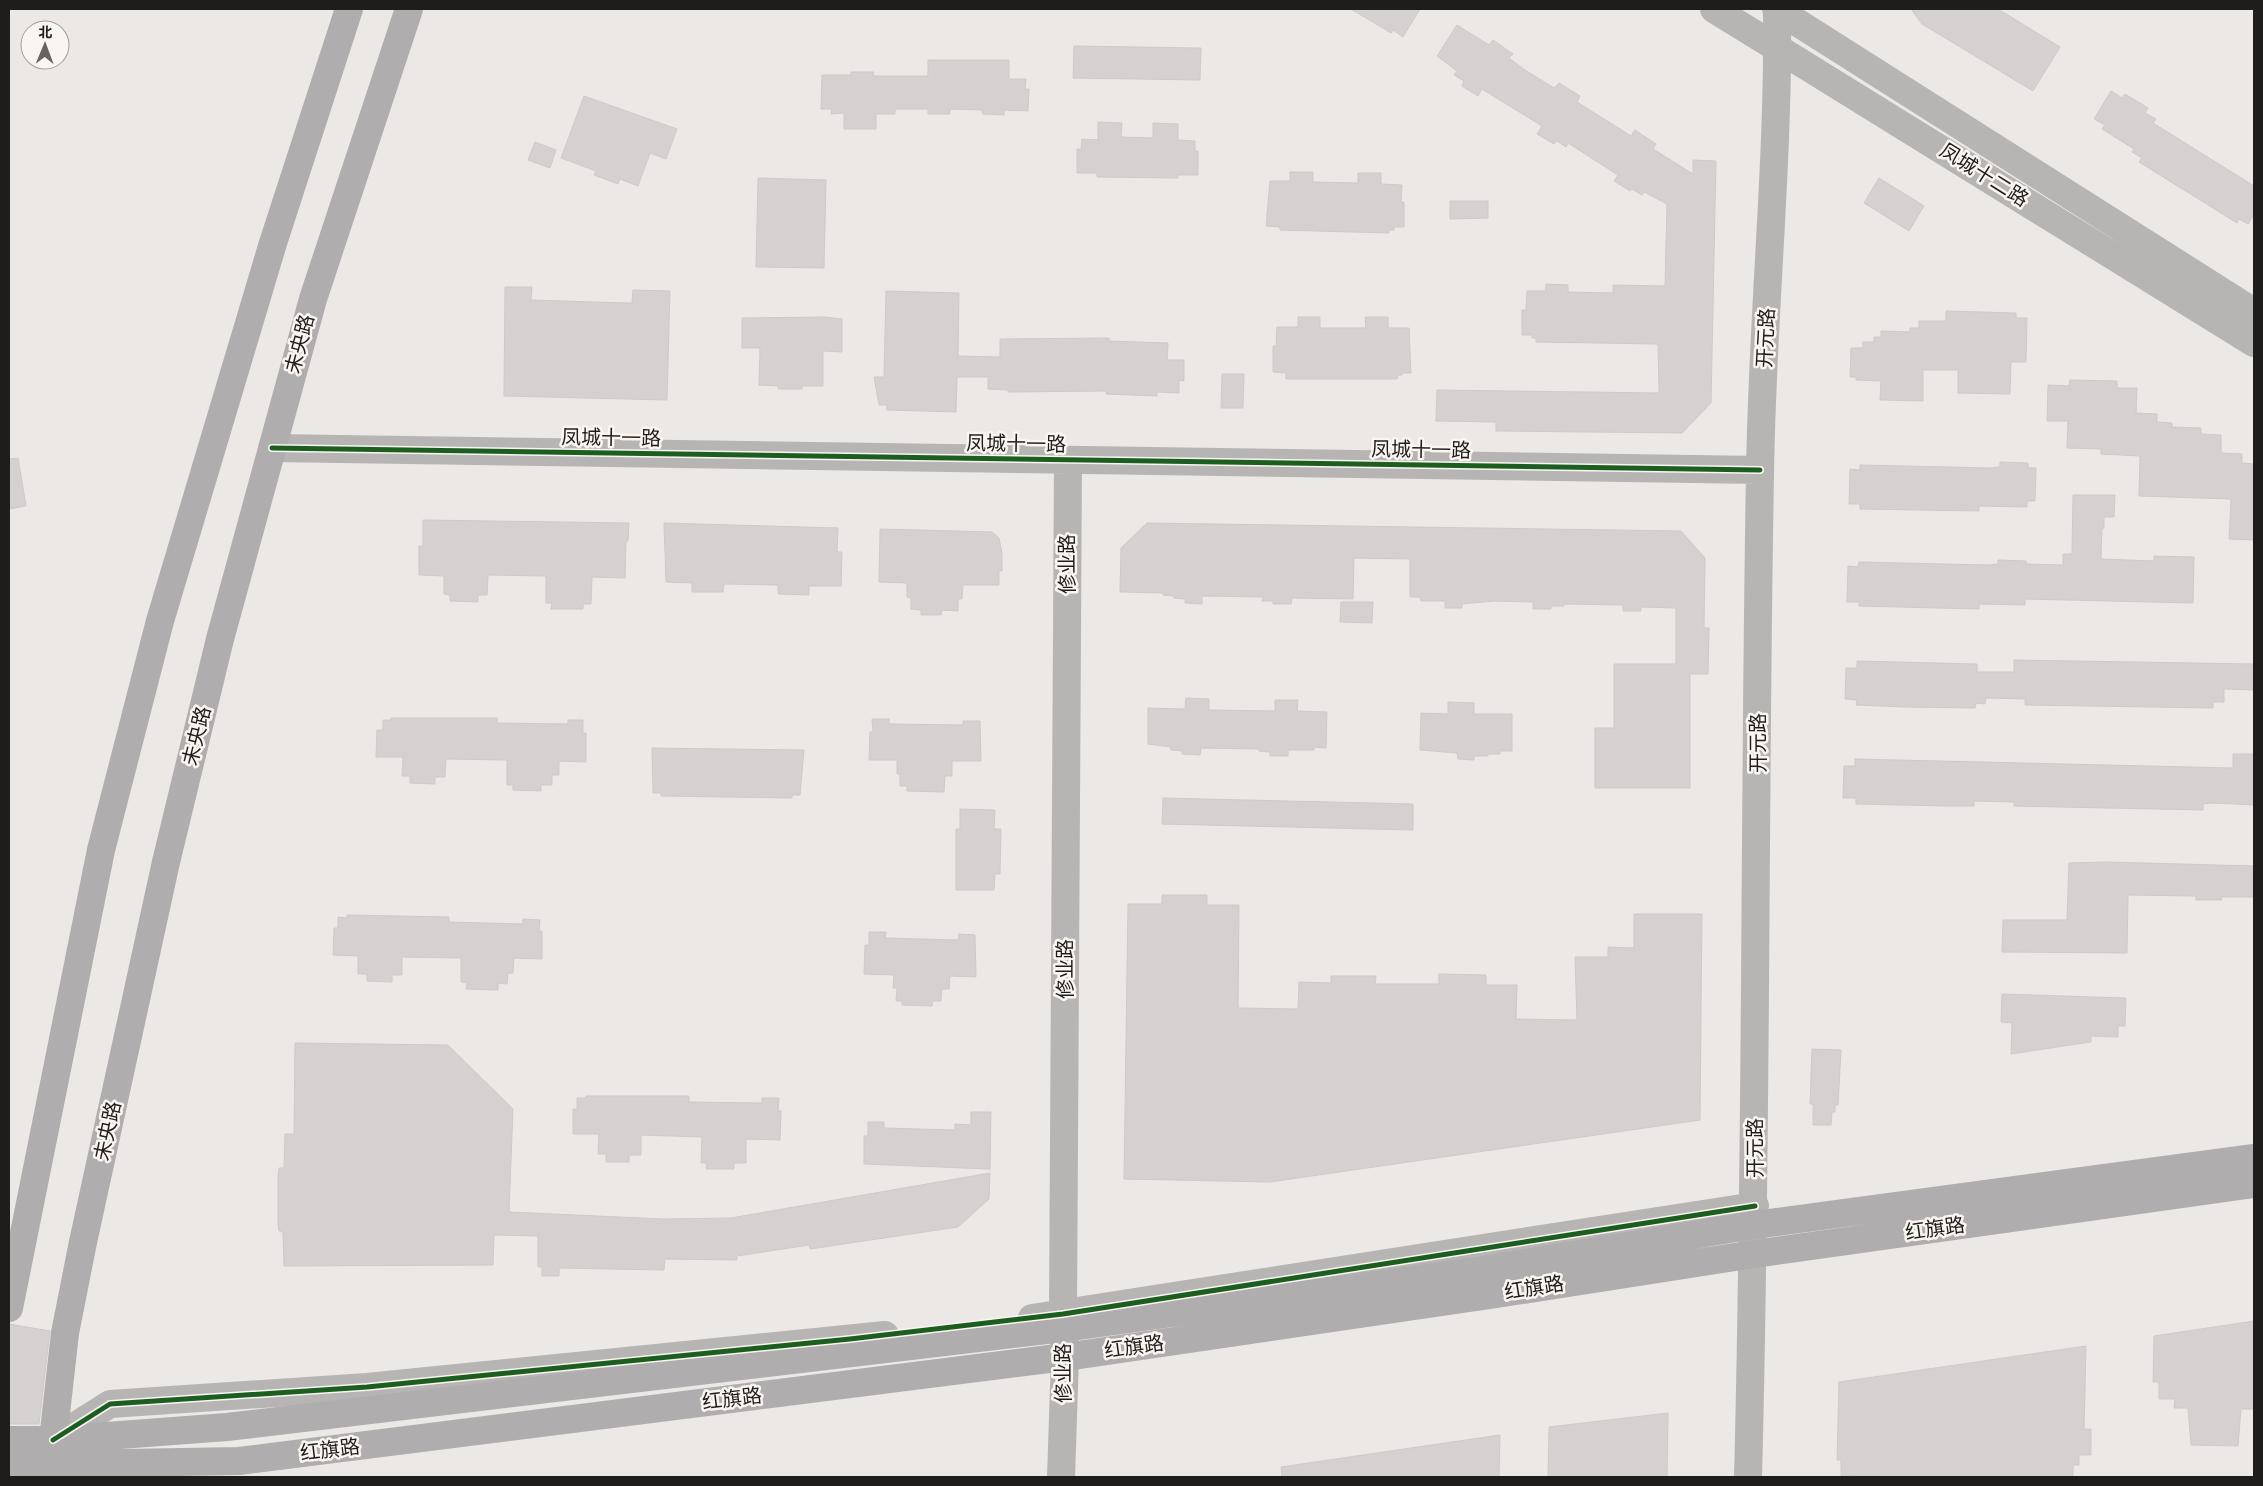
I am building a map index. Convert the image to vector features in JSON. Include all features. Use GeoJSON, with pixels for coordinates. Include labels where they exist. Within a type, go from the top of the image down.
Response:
{"type":"FeatureCollection","features":[{"type":"Feature","properties":{"kind":"main road"},"geometry":{"type":"LineString","coordinates":[[9,1308],[102,850],[160,621],[273,243],[350,9]]}},
{"type":"Feature","properties":{"kind":"main road","name":"未央路"},"geometry":{"type":"LineString","coordinates":[[48,1461],[65,1333],[166,862],[220,639],[313,299],[410,9]]}},
{"type":"Feature","properties":{"kind":"main road","name":"红旗路"},"geometry":{"type":"LineString","coordinates":[[9,1465],[48,1461],[227,1427],[1063,1321],[1476,1272],[1754,1216],[2254,1158]]}},
{"type":"Feature","properties":{"kind":"main road","name":"红旗路"},"geometry":{"type":"LineString","coordinates":[[9,1440],[48,1461],[239,1461],[1065,1357],[1480,1297],[1754,1254],[2254,1184]]}},
{"type":"Feature","properties":{"kind":"street","name":"凤城十二路"},"geometry":{"type":"LineString","coordinates":[[1714,9],[2254,343]]}},
{"type":"Feature","properties":{"kind":"street","name":"凤城十二路"},"geometry":{"type":"LineString","coordinates":[[1777,9],[2254,312]]}},
{"type":"Feature","properties":{"kind":"street","name":"开元路"},"geometry":{"type":"LineString","coordinates":[[1748,1477],[1754,1254],[1760,470],[1778,47],[1777,9]]}},
{"type":"Feature","properties":{"kind":"street","name":"凤城十一路"},"geometry":{"type":"LineString","coordinates":[[272,448],[1760,470]]}},
{"type":"Feature","properties":{"kind":"street","name":"修业路"},"geometry":{"type":"LineString","coordinates":[[1061,1477],[1065,1357],[1063,1321],[1068,460]]}},
{"type":"Feature","properties":{"kind":"building"},"geometry":{"type":"Polygon","coordinates":[[[1351,9],[1420,9],[1403,37],[1393,30],[1391,33],[1351,9]]]}},
{"type":"Feature","properties":{"kind":"building"},"geometry":{"type":"Polygon","coordinates":[[[1911,9],[1998,9],[2060,47],[2033,91],[1922,24],[1911,9]]]}},
{"type":"Feature","properties":{"kind":"building"},"geometry":{"type":"Polygon","coordinates":[[[1457,25],[1489,45],[1493,40],[1513,54],[1509,58],[1525,70],[1554,88],[1559,83],[1580,96],[1577,102],[1631,136],[1635,130],[1656,144],[1653,149],[1693,174],[1693,160],[1716,161],[1711,403],[1682,433],[1496,431],[1496,422],[1436,421],[1437,390],[1659,393],[1658,344],[1536,342],[1536,338],[1532,338],[1532,335],[1522,335],[1522,310],[1526,310],[1527,291],[1545,291],[1546,284],[1568,285],[1568,292],[1613,293],[1613,285],[1665,286],[1667,204],[1644,192],[1642,195],[1632,189],[1630,191],[1614,181],[1618,175],[1568,143],[1566,147],[1557,141],[1554,144],[1537,134],[1542,126],[1482,89],[1478,96],[1462,86],[1464,81],[1454,75],[1457,71],[1437,56],[1457,25]]]}},
{"type":"Feature","properties":{"kind":"building"},"geometry":{"type":"Polygon","coordinates":[[[1074,46],[1201,48],[1200,80],[1073,78],[1074,46]]]}},
{"type":"Feature","properties":{"kind":"building"},"geometry":{"type":"Polygon","coordinates":[[[928,60],[1009,60],[1009,79],[1026,79],[1025,89],[1029,89],[1028,111],[1004,110],[1004,115],[983,114],[982,110],[950,109],[950,114],[928,114],[928,109],[895,109],[895,114],[876,114],[876,129],[844,129],[844,113],[831,114],[832,109],[821,109],[822,75],[851,75],[851,72],[874,72],[873,76],[928,76],[928,60]]]}},
{"type":"Feature","properties":{"kind":"building"},"geometry":{"type":"Polygon","coordinates":[[[2111,91],[2122,98],[2125,94],[2148,108],[2145,113],[2156,119],[2153,123],[2254,186],[2254,215],[2248,224],[2239,219],[2237,223],[2139,162],[2142,158],[2132,152],[2134,149],[2102,129],[2105,125],[2094,119],[2111,91]]]}},
{"type":"Feature","properties":{"kind":"building"},"geometry":{"type":"Polygon","coordinates":[[[584,96],[677,129],[666,159],[650,153],[638,186],[620,179],[618,184],[594,175],[596,171],[561,158],[584,96]]]}},
{"type":"Feature","properties":{"kind":"building"},"geometry":{"type":"Polygon","coordinates":[[[1098,122],[1122,123],[1121,137],[1153,138],[1153,123],[1178,124],[1178,140],[1195,141],[1195,151],[1198,151],[1198,175],[1178,175],[1178,178],[1097,177],[1097,173],[1077,173],[1077,149],[1081,149],[1082,139],[1098,140],[1098,122]]]}},
{"type":"Feature","properties":{"kind":"building"},"geometry":{"type":"Polygon","coordinates":[[[535,142],[556,150],[550,168],[528,160],[535,142]]]}},
{"type":"Feature","properties":{"kind":"building"},"geometry":{"type":"Polygon","coordinates":[[[1290,172],[1313,172],[1313,182],[1358,183],[1358,173],[1381,173],[1381,184],[1402,185],[1401,202],[1404,202],[1404,227],[1394,227],[1394,230],[1389,230],[1389,233],[1280,230],[1280,227],[1266,226],[1270,181],[1290,181],[1290,172]]]}},
{"type":"Feature","properties":{"kind":"building"},"geometry":{"type":"Polygon","coordinates":[[[758,178],[826,180],[824,268],[756,267],[758,178]]]}},
{"type":"Feature","properties":{"kind":"building"},"geometry":{"type":"Polygon","coordinates":[[[1879,178],[1924,206],[1909,231],[1864,203],[1879,178]]]}},
{"type":"Feature","properties":{"kind":"building"},"geometry":{"type":"Polygon","coordinates":[[[1450,201],[1488,201],[1488,218],[1450,219],[1450,201]]]}},
{"type":"Feature","properties":{"kind":"building"},"geometry":{"type":"Polygon","coordinates":[[[505,287],[532,287],[531,300],[626,303],[632,303],[633,290],[670,291],[667,400],[504,396],[505,287]]]}},
{"type":"Feature","properties":{"kind":"building"},"geometry":{"type":"Polygon","coordinates":[[[886,291],[959,293],[958,356],[1000,357],[1000,339],[1109,338],[1109,341],[1168,343],[1167,360],[1184,360],[1184,381],[1179,380],[1179,393],[1157,392],[1157,396],[1106,394],[1107,391],[1008,392],[1008,390],[988,389],[988,377],[957,377],[956,412],[887,410],[887,405],[879,405],[874,377],[884,377],[886,291]]]}},
{"type":"Feature","properties":{"kind":"building"},"geometry":{"type":"Polygon","coordinates":[[[1946,311],[2016,313],[2016,318],[2027,318],[2026,362],[2011,362],[2010,394],[1958,393],[1958,370],[1923,370],[1923,401],[1880,400],[1881,381],[1856,380],[1856,377],[1850,377],[1851,348],[1863,348],[1863,342],[1874,342],[1874,337],[1881,337],[1881,331],[1910,332],[1910,328],[1919,328],[1919,321],[1946,321],[1946,311]]]}},
{"type":"Feature","properties":{"kind":"building"},"geometry":{"type":"Polygon","coordinates":[[[825,317],[842,319],[842,352],[823,351],[823,386],[802,386],[802,389],[778,389],[778,386],[759,385],[760,348],[742,348],[742,318],[825,317]]]}},
{"type":"Feature","properties":{"kind":"building"},"geometry":{"type":"Polygon","coordinates":[[[1298,317],[1320,317],[1320,328],[1366,328],[1365,317],[1388,317],[1388,328],[1409,328],[1411,373],[1402,373],[1402,375],[1398,375],[1397,379],[1286,379],[1286,373],[1273,372],[1273,346],[1276,346],[1277,327],[1298,327],[1298,317]]]}},
{"type":"Feature","properties":{"kind":"building"},"geometry":{"type":"Polygon","coordinates":[[[1222,374],[1244,374],[1243,408],[1221,408],[1222,374]]]}},
{"type":"Feature","properties":{"kind":"building"},"geometry":{"type":"Polygon","coordinates":[[[2070,380],[2117,381],[2117,388],[2137,388],[2136,413],[2157,414],[2157,422],[2172,423],[2172,427],[2201,428],[2201,434],[2221,435],[2221,453],[2242,454],[2242,463],[2254,464],[2254,540],[2229,539],[2231,499],[2139,496],[2140,456],[2101,454],[2101,449],[2067,448],[2068,421],[2047,421],[2048,385],[2069,386],[2070,380]]]}},
{"type":"Feature","properties":{"kind":"building"},"geometry":{"type":"Polygon","coordinates":[[[18,458],[26,506],[9,509],[9,459],[18,458]]]}},
{"type":"Feature","properties":{"kind":"building"},"geometry":{"type":"Polygon","coordinates":[[[2000,462],[2028,463],[2028,468],[2036,468],[2035,501],[2027,501],[2027,507],[1979,506],[1979,511],[1860,509],[1860,504],[1849,504],[1850,469],[1860,470],[1860,465],[1990,468],[2000,467],[2000,462]]]}},
{"type":"Feature","properties":{"kind":"building"},"geometry":{"type":"Polygon","coordinates":[[[2073,495],[2115,495],[2114,517],[2104,517],[2101,559],[2154,561],[2154,556],[2194,557],[2193,603],[2025,599],[2025,605],[1979,604],[1979,609],[1859,606],[1859,602],[1847,602],[1848,566],[1858,567],[1859,562],[1988,565],[1998,564],[1998,560],[2026,561],[2026,564],[2063,565],[2063,554],[2072,554],[2073,495]]]}},
{"type":"Feature","properties":{"kind":"building"},"geometry":{"type":"Polygon","coordinates":[[[423,520],[629,523],[628,541],[626,541],[625,578],[592,577],[591,604],[583,604],[583,609],[551,609],[552,603],[546,603],[546,576],[488,575],[487,595],[478,595],[478,602],[450,601],[450,595],[444,594],[444,576],[419,575],[419,546],[423,546],[423,520]]]}},
{"type":"Feature","properties":{"kind":"building"},"geometry":{"type":"Polygon","coordinates":[[[664,523],[838,528],[837,552],[842,552],[841,586],[809,586],[809,595],[778,594],[778,585],[724,584],[723,592],[692,592],[692,583],[666,582],[664,523]]]}},
{"type":"Feature","properties":{"kind":"building"},"geometry":{"type":"Polygon","coordinates":[[[1147,523],[1681,531],[1705,558],[1704,628],[1709,628],[1708,674],[1690,674],[1690,788],[1595,788],[1595,728],[1614,728],[1614,664],[1676,664],[1676,608],[1641,607],[1641,611],[1623,611],[1623,605],[1564,604],[1564,606],[1551,606],[1551,609],[1533,609],[1533,602],[1494,601],[1462,604],[1462,608],[1445,608],[1445,601],[1421,601],[1420,597],[1410,597],[1410,559],[1354,558],[1353,599],[1292,598],[1291,604],[1273,604],[1273,601],[1262,601],[1263,597],[1202,596],[1202,604],[1185,603],[1185,599],[1163,595],[1163,593],[1120,592],[1121,548],[1147,523]]]}},
{"type":"Feature","properties":{"kind":"building"},"geometry":{"type":"Polygon","coordinates":[[[880,529],[992,532],[999,538],[1002,554],[1002,571],[999,571],[999,585],[963,585],[962,599],[958,599],[958,611],[942,610],[941,615],[921,615],[921,610],[911,609],[911,598],[907,597],[907,583],[879,582],[880,529]]]}},
{"type":"Feature","properties":{"kind":"building"},"geometry":{"type":"Polygon","coordinates":[[[1341,602],[1373,602],[1372,623],[1340,622],[1341,602]]]}},
{"type":"Feature","properties":{"kind":"building"},"geometry":{"type":"Polygon","coordinates":[[[2014,660],[2254,664],[2254,690],[2224,689],[2224,702],[2213,702],[2213,708],[2025,705],[2025,699],[1986,698],[1985,704],[1976,703],[1975,708],[1904,707],[1856,705],[1857,700],[1845,699],[1846,668],[1857,668],[1857,661],[1977,664],[1977,672],[2014,672],[2014,660]]]}},
{"type":"Feature","properties":{"kind":"building"},"geometry":{"type":"Polygon","coordinates":[[[1186,698],[1209,699],[1209,710],[1275,711],[1275,700],[1298,700],[1297,711],[1327,712],[1326,748],[1314,747],[1314,750],[1288,750],[1288,756],[1270,756],[1270,752],[1259,751],[1259,749],[1201,748],[1200,755],[1182,754],[1182,751],[1171,750],[1171,747],[1148,744],[1148,708],[1185,709],[1186,698]]]}},
{"type":"Feature","properties":{"kind":"building"},"geometry":{"type":"Polygon","coordinates":[[[1448,702],[1474,703],[1474,714],[1512,714],[1512,751],[1500,751],[1500,754],[1488,754],[1488,756],[1474,756],[1474,760],[1458,759],[1457,753],[1420,750],[1421,713],[1448,714],[1448,702]]]}},
{"type":"Feature","properties":{"kind":"building"},"geometry":{"type":"Polygon","coordinates":[[[391,718],[497,718],[497,723],[568,724],[568,720],[583,720],[583,733],[586,733],[586,762],[559,761],[559,775],[552,775],[552,785],[541,785],[541,791],[513,790],[513,785],[507,785],[507,760],[446,759],[445,777],[435,777],[435,784],[410,783],[410,776],[402,776],[403,757],[376,757],[377,730],[383,730],[383,720],[391,720],[391,718]]]}},
{"type":"Feature","properties":{"kind":"building"},"geometry":{"type":"Polygon","coordinates":[[[872,719],[889,719],[889,724],[963,725],[963,721],[980,721],[981,761],[952,761],[952,776],[945,776],[944,792],[907,791],[907,786],[900,786],[900,774],[897,774],[897,760],[869,760],[870,732],[873,732],[872,719]]]}},
{"type":"Feature","properties":{"kind":"building"},"geometry":{"type":"Polygon","coordinates":[[[652,748],[804,750],[800,795],[792,795],[792,798],[661,796],[661,793],[653,793],[652,748]]]}},
{"type":"Feature","properties":{"kind":"building"},"geometry":{"type":"Polygon","coordinates":[[[2233,754],[2254,754],[2254,805],[2212,803],[2203,804],[2203,810],[2014,806],[2014,802],[1974,801],[1974,806],[1948,806],[1856,804],[1856,798],[1843,798],[1844,766],[1855,766],[1855,759],[2233,768],[2233,754]]]}},
{"type":"Feature","properties":{"kind":"building"},"geometry":{"type":"Polygon","coordinates":[[[1163,798],[1413,804],[1413,830],[1162,824],[1163,798]]]}},
{"type":"Feature","properties":{"kind":"building"},"geometry":{"type":"Polygon","coordinates":[[[960,809],[995,810],[994,829],[1001,829],[1000,874],[995,874],[994,890],[956,890],[956,829],[960,829],[960,809]]]}},
{"type":"Feature","properties":{"kind":"building"},"geometry":{"type":"Polygon","coordinates":[[[2107,862],[2254,866],[2254,897],[2221,897],[2222,900],[2196,900],[2196,896],[2128,895],[2127,953],[2002,952],[2003,920],[2067,920],[2069,863],[2107,862]]]}},
{"type":"Feature","properties":{"kind":"building"},"geometry":{"type":"Polygon","coordinates":[[[1162,895],[1207,895],[1207,905],[1239,905],[1238,1008],[1298,1009],[1299,982],[1331,983],[1331,976],[1376,976],[1375,984],[1439,984],[1439,974],[1486,975],[1486,985],[1517,985],[1516,1019],[1577,1020],[1575,957],[1608,957],[1608,947],[1634,948],[1634,914],[1702,914],[1700,1120],[1270,1182],[1124,1179],[1128,904],[1162,904],[1162,895]]]}},
{"type":"Feature","properties":{"kind":"building"},"geometry":{"type":"Polygon","coordinates":[[[347,915],[449,917],[449,922],[523,924],[523,919],[540,920],[539,931],[542,931],[542,959],[514,958],[513,973],[508,973],[507,984],[498,983],[498,990],[466,989],[467,983],[461,982],[461,958],[402,957],[402,975],[392,975],[392,982],[367,981],[367,974],[358,974],[358,956],[333,955],[334,928],[338,928],[338,917],[347,918],[347,915]]]}},
{"type":"Feature","properties":{"kind":"building"},"geometry":{"type":"Polygon","coordinates":[[[869,932],[886,932],[885,938],[958,940],[959,934],[975,935],[976,977],[950,976],[949,989],[942,989],[941,1001],[933,1001],[932,1006],[902,1005],[902,1001],[896,1001],[897,988],[893,988],[894,975],[864,974],[865,945],[869,945],[869,932]]]}},
{"type":"Feature","properties":{"kind":"building"},"geometry":{"type":"Polygon","coordinates":[[[2002,994],[2126,998],[2125,1026],[2118,1026],[2118,1037],[2091,1036],[2091,1042],[2011,1054],[2012,1023],[2001,1022],[2002,994]]]}},
{"type":"Feature","properties":{"kind":"building"},"geometry":{"type":"Polygon","coordinates":[[[295,1043],[448,1045],[513,1109],[509,1212],[663,1219],[731,1218],[990,1173],[989,1199],[958,1227],[810,1249],[809,1245],[737,1256],[737,1260],[665,1259],[664,1270],[559,1268],[559,1276],[542,1276],[542,1267],[538,1267],[538,1236],[494,1235],[493,1265],[284,1266],[283,1232],[279,1231],[278,1223],[278,1178],[279,1168],[284,1168],[285,1134],[294,1134],[295,1043]]]}},
{"type":"Feature","properties":{"kind":"building"},"geometry":{"type":"Polygon","coordinates":[[[1812,1049],[1841,1050],[1838,1105],[1835,1105],[1835,1112],[1832,1112],[1831,1125],[1813,1125],[1813,1104],[1810,1104],[1812,1049]]]}},
{"type":"Feature","properties":{"kind":"building"},"geometry":{"type":"Polygon","coordinates":[[[586,1096],[689,1096],[689,1102],[762,1103],[762,1098],[779,1098],[778,1111],[781,1111],[780,1140],[746,1139],[746,1163],[734,1163],[734,1169],[706,1169],[707,1163],[701,1163],[702,1137],[641,1135],[641,1155],[629,1155],[629,1162],[606,1162],[606,1154],[598,1154],[599,1134],[573,1134],[573,1109],[577,1109],[577,1098],[586,1098],[586,1096]]]}},
{"type":"Feature","properties":{"kind":"building"},"geometry":{"type":"Polygon","coordinates":[[[971,1112],[991,1112],[990,1169],[864,1164],[864,1136],[868,1136],[868,1122],[884,1122],[884,1128],[955,1130],[955,1124],[971,1125],[971,1112]]]}},
{"type":"Feature","properties":{"kind":"building"},"geometry":{"type":"Polygon","coordinates":[[[2254,1321],[2254,1409],[2241,1409],[2238,1446],[2191,1445],[2188,1408],[2174,1408],[2175,1399],[2159,1399],[2159,1382],[2153,1382],[2154,1336],[2254,1321]]]}},
{"type":"Feature","properties":{"kind":"building"},"geometry":{"type":"Polygon","coordinates":[[[9,1324],[50,1331],[39,1424],[9,1424],[9,1324]]]}},
{"type":"Feature","properties":{"kind":"building"},"geometry":{"type":"Polygon","coordinates":[[[2086,1346],[2084,1429],[2091,1429],[2091,1455],[2079,1455],[2079,1465],[2073,1465],[2073,1477],[1841,1476],[1841,1460],[1837,1460],[1839,1382],[2086,1346]]]}},
{"type":"Feature","properties":{"kind":"building"},"geometry":{"type":"Polygon","coordinates":[[[1668,1413],[1667,1477],[1548,1477],[1549,1427],[1668,1413]]]}},
{"type":"Feature","properties":{"kind":"building"},"geometry":{"type":"Polygon","coordinates":[[[1500,1435],[1499,1477],[1282,1477],[1281,1467],[1500,1435]]]}},
{"type":"Feature","properties":{"kind":"cycle path"},"geometry":{"type":"LineString","coordinates":[[272,448],[1760,470]]}},
{"type":"Feature","properties":{"kind":"cycle path"},"geometry":{"type":"LineString","coordinates":[[53,1440],[110,1404],[367,1387],[850,1339],[1063,1314],[1755,1206]]}}]}
